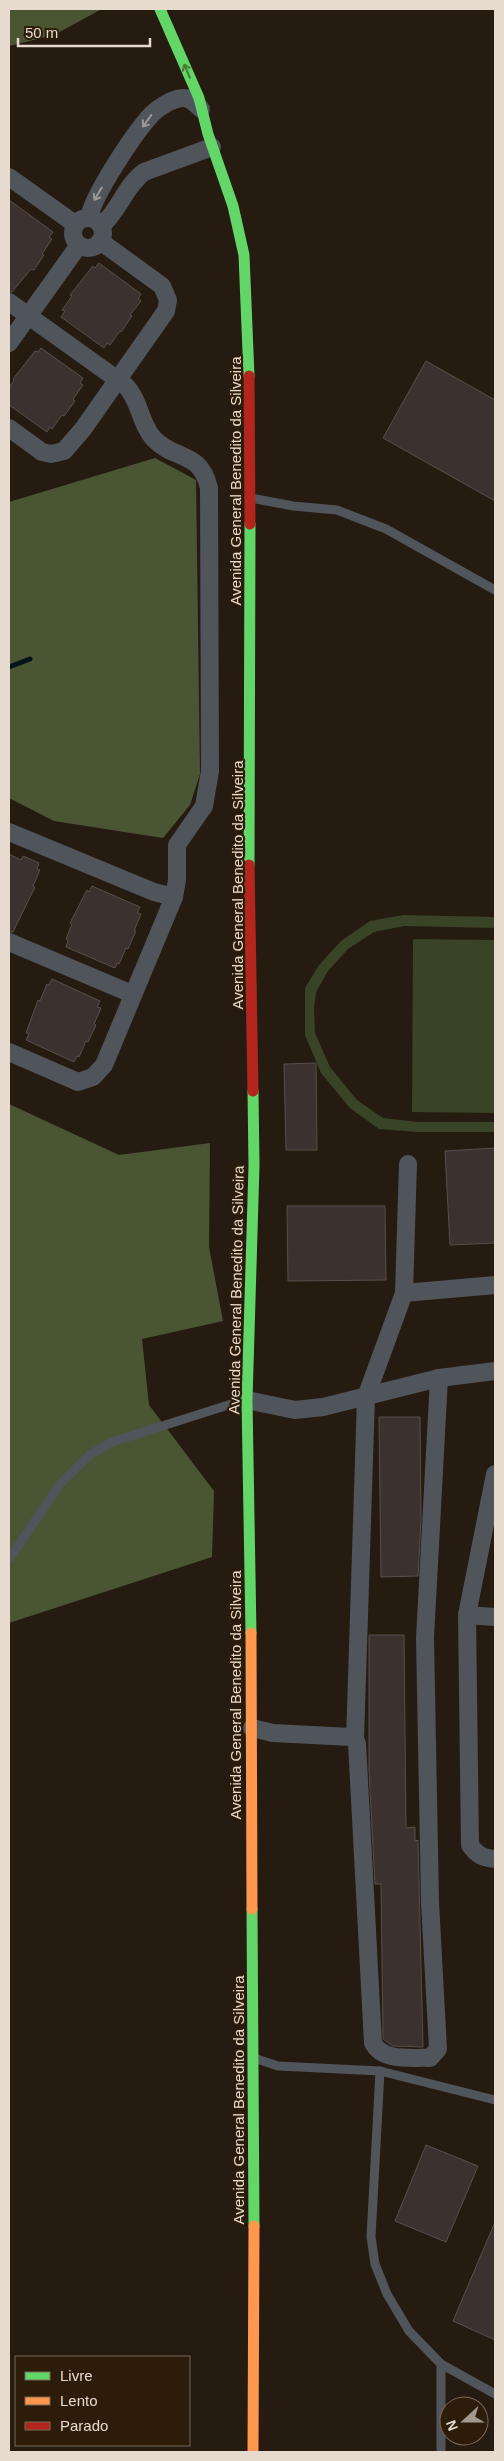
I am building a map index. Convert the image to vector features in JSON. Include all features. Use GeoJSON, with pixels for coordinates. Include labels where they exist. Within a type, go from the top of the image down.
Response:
{"type":"FeatureCollection","features":[{"type":"Feature","properties":{"kind":"main road","name":"Avenida General Benedito da Silveira"},"geometry":{"type":"LineString","coordinates":[[155,11],[165,50]]}},
{"type":"Feature","properties":{"kind":"main road","name":"Avenida General Benedito da Silveira"},"geometry":{"type":"LineString","coordinates":[[155,11],[199,98],[210,140],[233,206],[244,255],[249,367],[251,773],[249,847],[254,1166],[247,1400],[252,1728],[250,1815],[254,2058],[253,2452]]}},
{"type":"Feature","properties":{"kind":"main road","name":"Avenida General Benedito da Silveira"},"geometry":{"type":"LineString","coordinates":[[177,91],[210,140]]}},
{"type":"Feature","properties":{"kind":"street"},"geometry":{"type":"LineString","coordinates":[[91,227],[91,206],[149,117],[177,91],[201,109]]}},
{"type":"Feature","properties":{"kind":"street"},"geometry":{"type":"LineString","coordinates":[[9,343],[79,245],[73,238],[109,219],[135,179],[144,172],[210,140]]}},
{"type":"Feature","properties":{"kind":"street"},"geometry":{"type":"LineString","coordinates":[[9,177],[91,227],[160,284],[168,300],[162,318],[83,429],[64,451],[51,454],[42,452],[9,428]]}},
{"type":"Feature","properties":{"kind":"street"},"geometry":{"type":"LineString","coordinates":[[9,302],[117,379],[132,393],[155,440],[199,465],[209,488],[210,771],[204,806],[177,845],[178,880],[174,897],[104,1065],[98,1073],[81,1082],[70,1080],[9,1052]]}},
{"type":"Feature","properties":{"kind":"street"},"geometry":{"type":"LineString","coordinates":[[9,832],[154,892],[174,897]]}},
{"type":"Feature","properties":{"kind":"street"},"geometry":{"type":"LineString","coordinates":[[9,942],[132,994]]}},
{"type":"Feature","properties":{"kind":"street"},"geometry":{"type":"LineString","coordinates":[[408,1164],[404,1293],[366,1397],[355,1740],[358,1747],[373,2043],[376,2050],[388,2056],[430,2058],[438,2049],[430,1902],[425,1638],[438,1378]]}},
{"type":"Feature","properties":{"kind":"street"},"geometry":{"type":"LineString","coordinates":[[404,1293],[495,1285]]}},
{"type":"Feature","properties":{"kind":"street"},"geometry":{"type":"LineString","coordinates":[[247,1400],[296,1410],[323,1407],[438,1378],[495,1371]]}},
{"type":"Feature","properties":{"kind":"street"},"geometry":{"type":"LineString","coordinates":[[495,1474],[467,1615],[470,1845],[476,1854],[485,1858],[495,1859]]}},
{"type":"Feature","properties":{"kind":"street"},"geometry":{"type":"LineString","coordinates":[[467,1615],[495,1617]]}},
{"type":"Feature","properties":{"kind":"street"},"geometry":{"type":"LineString","coordinates":[[252,1728],[273,1732],[351,1737],[355,1740]]}},
{"type":"Feature","properties":{"kind":"lane"},"geometry":{"type":"LineString","coordinates":[[250,498],[293,506],[337,510],[378,526],[495,590]]}},
{"type":"Feature","properties":{"kind":"lane"},"geometry":{"type":"LineString","coordinates":[[9,1560],[60,1484],[91,1454],[112,1442],[247,1400]]}},
{"type":"Feature","properties":{"kind":"lane"},"geometry":{"type":"LineString","coordinates":[[254,2058],[278,2066],[380,2071],[495,2100]]}},
{"type":"Feature","properties":{"kind":"lane"},"geometry":{"type":"LineString","coordinates":[[380,2071],[371,2237],[375,2264],[386,2294],[409,2331],[441,2364],[495,2394]]}},
{"type":"Feature","properties":{"kind":"lane"},"geometry":{"type":"LineString","coordinates":[[440,2452],[441,2364]]}},
{"type":"Feature","properties":{"kind":"green space"},"geometry":{"type":"Polygon","coordinates":[[[9,9],[100,10],[54,35],[9,46],[9,9]]]}},
{"type":"Feature","properties":{"kind":"green space"},"geometry":{"type":"Polygon","coordinates":[[[155,458],[196,480],[200,774],[190,805],[163,838],[54,821],[9,798],[9,502],[155,458]]]}},
{"type":"Feature","properties":{"kind":"green space"},"geometry":{"type":"Polygon","coordinates":[[[403,915],[495,917],[495,928],[404,926],[374,932],[348,949],[328,971],[316,992],[314,1008],[315,1033],[330,1067],[357,1100],[383,1118],[418,1122],[495,1122],[495,1132],[417,1132],[379,1129],[350,1108],[321,1073],[305,1035],[305,988],[319,965],[341,941],[370,921],[403,915]]]}},
{"type":"Feature","properties":{"kind":"green space"},"geometry":{"type":"Polygon","coordinates":[[[413,939],[495,940],[495,1113],[412,1112],[413,939]]]}},
{"type":"Feature","properties":{"kind":"green space"},"geometry":{"type":"Polygon","coordinates":[[[9,1104],[119,1155],[210,1143],[209,1247],[223,1321],[142,1339],[149,1405],[214,1491],[212,1557],[9,1623],[9,1104]]]}},
{"type":"Feature","properties":{"kind":"building"},"geometry":{"type":"Polygon","coordinates":[[[9,200],[53,232],[49,237],[52,239],[42,254],[44,255],[34,270],[31,269],[12,292],[9,292],[9,200]]]}},
{"type":"Feature","properties":{"kind":"building"},"geometry":{"type":"Polygon","coordinates":[[[99,263],[141,294],[138,299],[141,301],[130,315],[132,316],[110,345],[107,343],[104,348],[61,317],[65,311],[62,310],[72,296],[70,295],[93,266],[95,268],[99,263]]]}},
{"type":"Feature","properties":{"kind":"building"},"geometry":{"type":"Polygon","coordinates":[[[41,348],[83,378],[80,383],[83,385],[73,399],[75,401],[64,416],[62,415],[52,429],[50,427],[47,432],[9,405],[9,388],[13,379],[35,351],[38,352],[41,348]]]}},
{"type":"Feature","properties":{"kind":"building"},"geometry":{"type":"Polygon","coordinates":[[[426,361],[495,400],[495,501],[383,438],[426,361]]]}},
{"type":"Feature","properties":{"kind":"building"},"geometry":{"type":"Polygon","coordinates":[[[9,854],[21,860],[23,856],[39,863],[37,869],[40,870],[33,886],[35,887],[13,932],[9,932],[9,854]]]}},
{"type":"Feature","properties":{"kind":"building"},"geometry":{"type":"Polygon","coordinates":[[[92,886],[140,907],[137,913],[141,914],[134,931],[136,931],[128,949],[126,948],[119,964],[117,963],[115,968],[66,947],[68,941],[66,939],[72,924],[70,923],[87,890],[89,892],[92,886]]]}},
{"type":"Feature","properties":{"kind":"building"},"geometry":{"type":"Polygon","coordinates":[[[52,979],[100,1001],[97,1007],[101,1008],[94,1024],[96,1025],[88,1042],[86,1041],[79,1057],[77,1056],[74,1062],[26,1040],[29,1034],[26,1033],[38,1000],[40,1001],[47,984],[49,985],[52,979]]]}},
{"type":"Feature","properties":{"kind":"building"},"geometry":{"type":"Polygon","coordinates":[[[316,1063],[317,1150],[286,1150],[284,1064],[316,1063]]]}},
{"type":"Feature","properties":{"kind":"building"},"geometry":{"type":"Polygon","coordinates":[[[495,1148],[495,1243],[450,1245],[445,1151],[495,1148]]]}},
{"type":"Feature","properties":{"kind":"building"},"geometry":{"type":"Polygon","coordinates":[[[287,1206],[385,1206],[386,1280],[288,1281],[287,1206]]]}},
{"type":"Feature","properties":{"kind":"building"},"geometry":{"type":"Polygon","coordinates":[[[379,1417],[420,1417],[421,1521],[418,1576],[381,1577],[379,1417]]]}},
{"type":"Feature","properties":{"kind":"building"},"geometry":{"type":"Polygon","coordinates":[[[369,1635],[404,1635],[406,1828],[415,1827],[415,1841],[418,1840],[423,2047],[393,2046],[383,2039],[381,1884],[375,1884],[369,1770],[369,1635]]]}},
{"type":"Feature","properties":{"kind":"building"},"geometry":{"type":"Polygon","coordinates":[[[426,2145],[478,2166],[446,2242],[395,2221],[426,2145]]]}},
{"type":"Feature","properties":{"kind":"building"},"geometry":{"type":"Polygon","coordinates":[[[495,2222],[495,2340],[453,2321],[495,2222]]]}},
{"type":"Feature","properties":{"kind":"waterway"},"geometry":{"type":"LineString","coordinates":[[9,667],[30,659]]}},
{"type":"Feature","properties":{"kind":"traffic: fast"},"geometry":{"type":"LineString","coordinates":[[160,9],[199,98],[208,134],[233,206],[244,255],[249,376]]}},
{"type":"Feature","properties":{"kind":"traffic: fast"},"geometry":{"type":"LineString","coordinates":[[249,865],[250,524]]}},
{"type":"Feature","properties":{"kind":"traffic: fast"},"geometry":{"type":"LineString","coordinates":[[251,1633],[247,1400],[254,1166],[253,1091]]}},
{"type":"Feature","properties":{"kind":"traffic: fast"},"geometry":{"type":"LineString","coordinates":[[252,1909],[254,2226]]}},
{"type":"Feature","properties":{"kind":"traffic: slow"},"geometry":{"type":"LineString","coordinates":[[251,1633],[252,1909]]}},
{"type":"Feature","properties":{"kind":"traffic: slow"},"geometry":{"type":"LineString","coordinates":[[253,2452],[254,2226]]}},
{"type":"Feature","properties":{"kind":"traffic: jam"},"geometry":{"type":"LineString","coordinates":[[249,376],[250,524]]}},
{"type":"Feature","properties":{"kind":"traffic: jam"},"geometry":{"type":"LineString","coordinates":[[249,865],[253,1091]]}}]}
